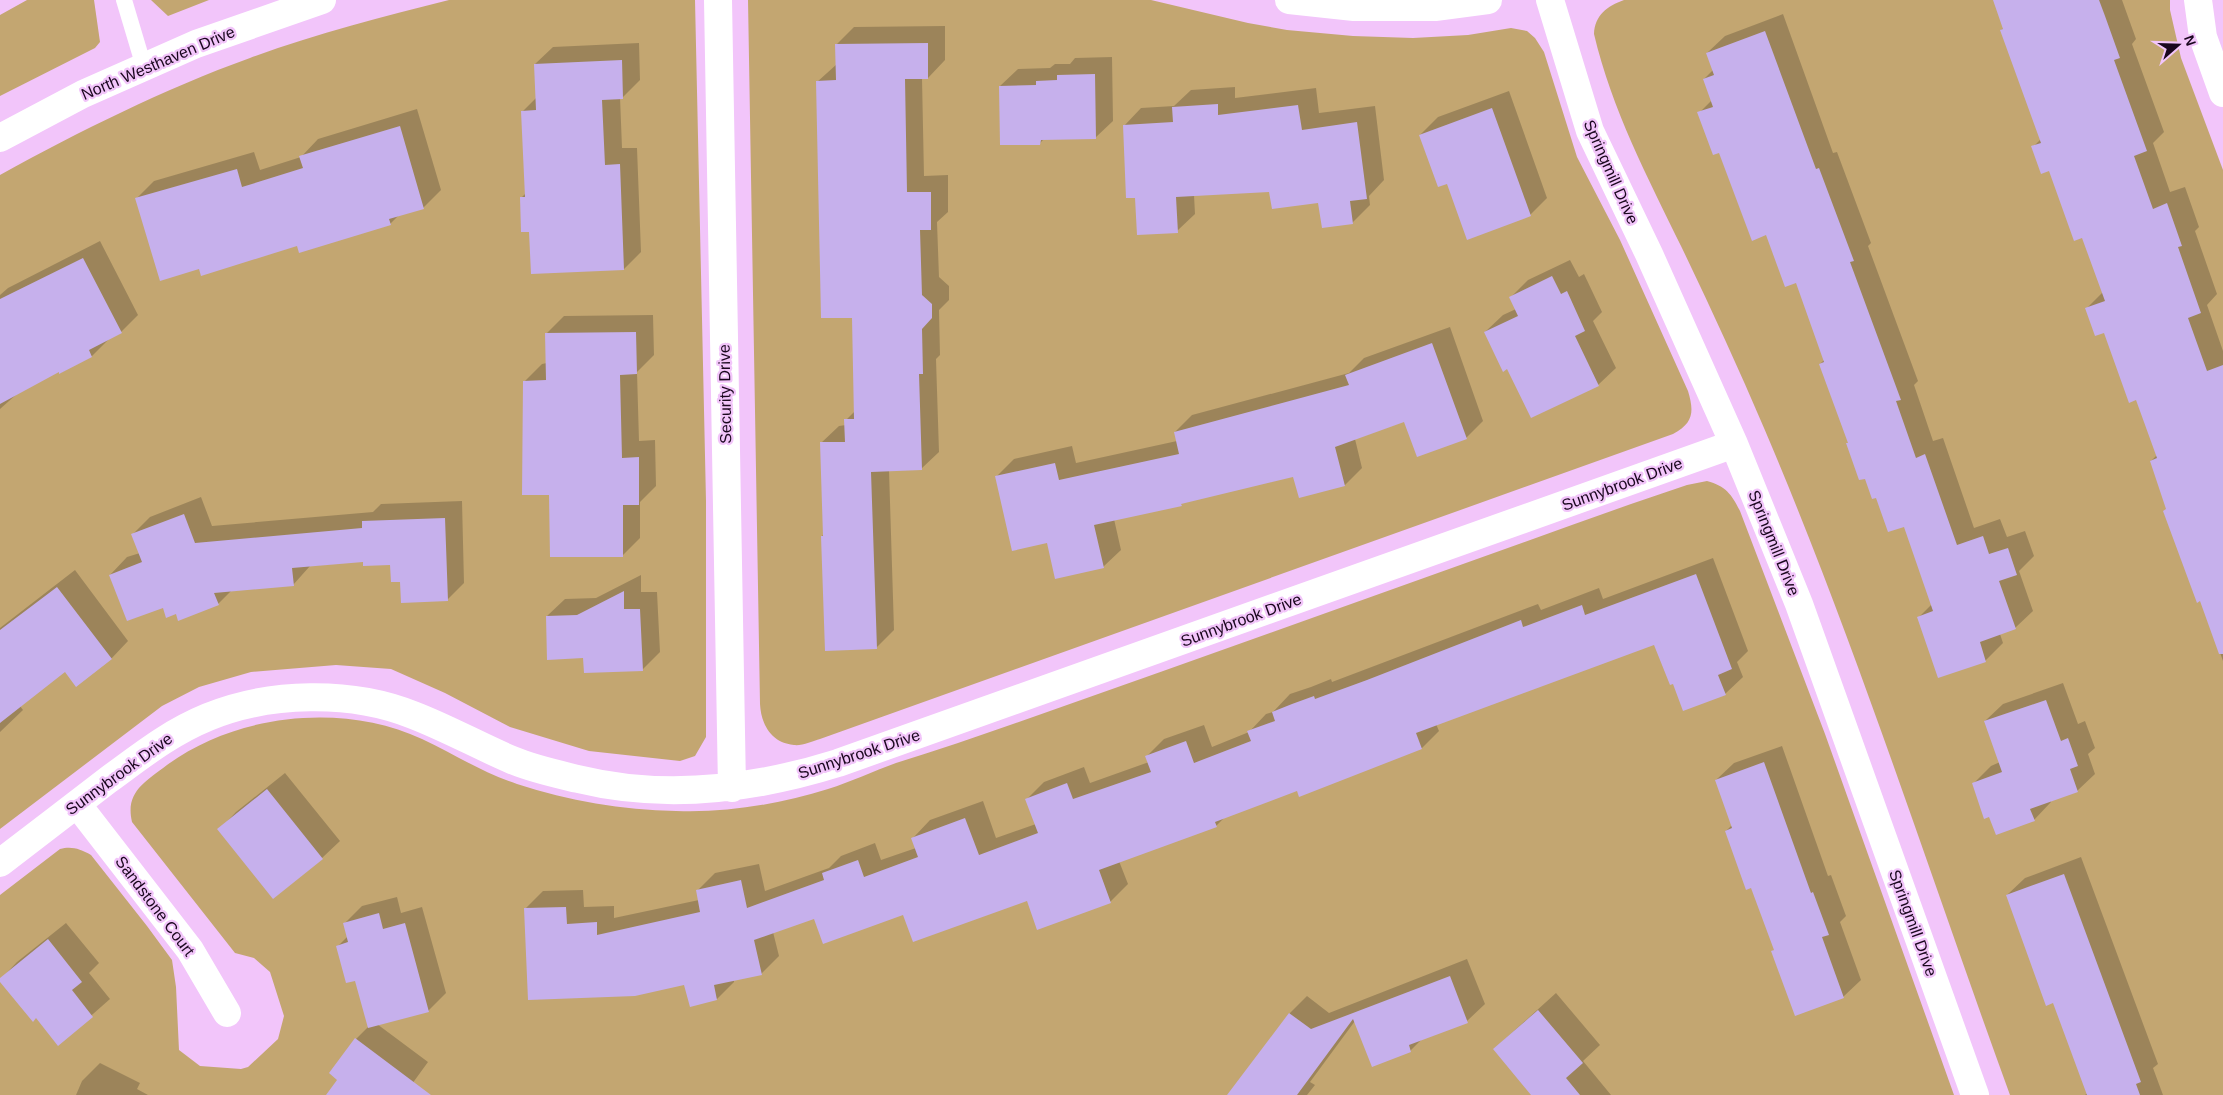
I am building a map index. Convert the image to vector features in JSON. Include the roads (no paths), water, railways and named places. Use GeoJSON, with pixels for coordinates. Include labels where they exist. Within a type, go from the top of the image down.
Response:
{"type":"FeatureCollection","features":[{"type":"Feature","properties":{"kind":"street","name":"North Westhaven Drive"},"geometry":{"type":"LineString","coordinates":[[0,138],[83,94],[196,44],[322,0]]}},
{"type":"Feature","properties":{"kind":"street","name":"Security Drive"},"geometry":{"type":"LineString","coordinates":[[718,0],[732,788]]}},
{"type":"Feature","properties":{"kind":"street"},"geometry":{"type":"LineString","coordinates":[[1289,0],[1363,7],[1435,6],[1488,0]]}},
{"type":"Feature","properties":{"kind":"street","name":"Springmill Drive"},"geometry":{"type":"LineString","coordinates":[[1550,0],[1590,130],[1655,268],[1734,444],[1799,604],[1975,1095]]}},
{"type":"Feature","properties":{"kind":"street"},"geometry":{"type":"LineString","coordinates":[[2198,0],[2203,36],[2223,93]]}},
{"type":"Feature","properties":{"kind":"street","name":"Sunnybrook Drive"},"geometry":{"type":"LineString","coordinates":[[0,864],[162,739],[209,716],[254,703],[308,697],[362,701],[411,714],[515,761],[580,780],[644,790],[732,788],[798,776],[1734,444]]}},
{"type":"Feature","properties":{"kind":"street","name":"Sandstone Court"},"geometry":{"type":"LineString","coordinates":[[77,804],[190,950],[227,1013]]}},
{"type":"Feature","properties":{"kind":"lane"},"geometry":{"type":"LineString","coordinates":[[124,0],[144,67]]}}]}
